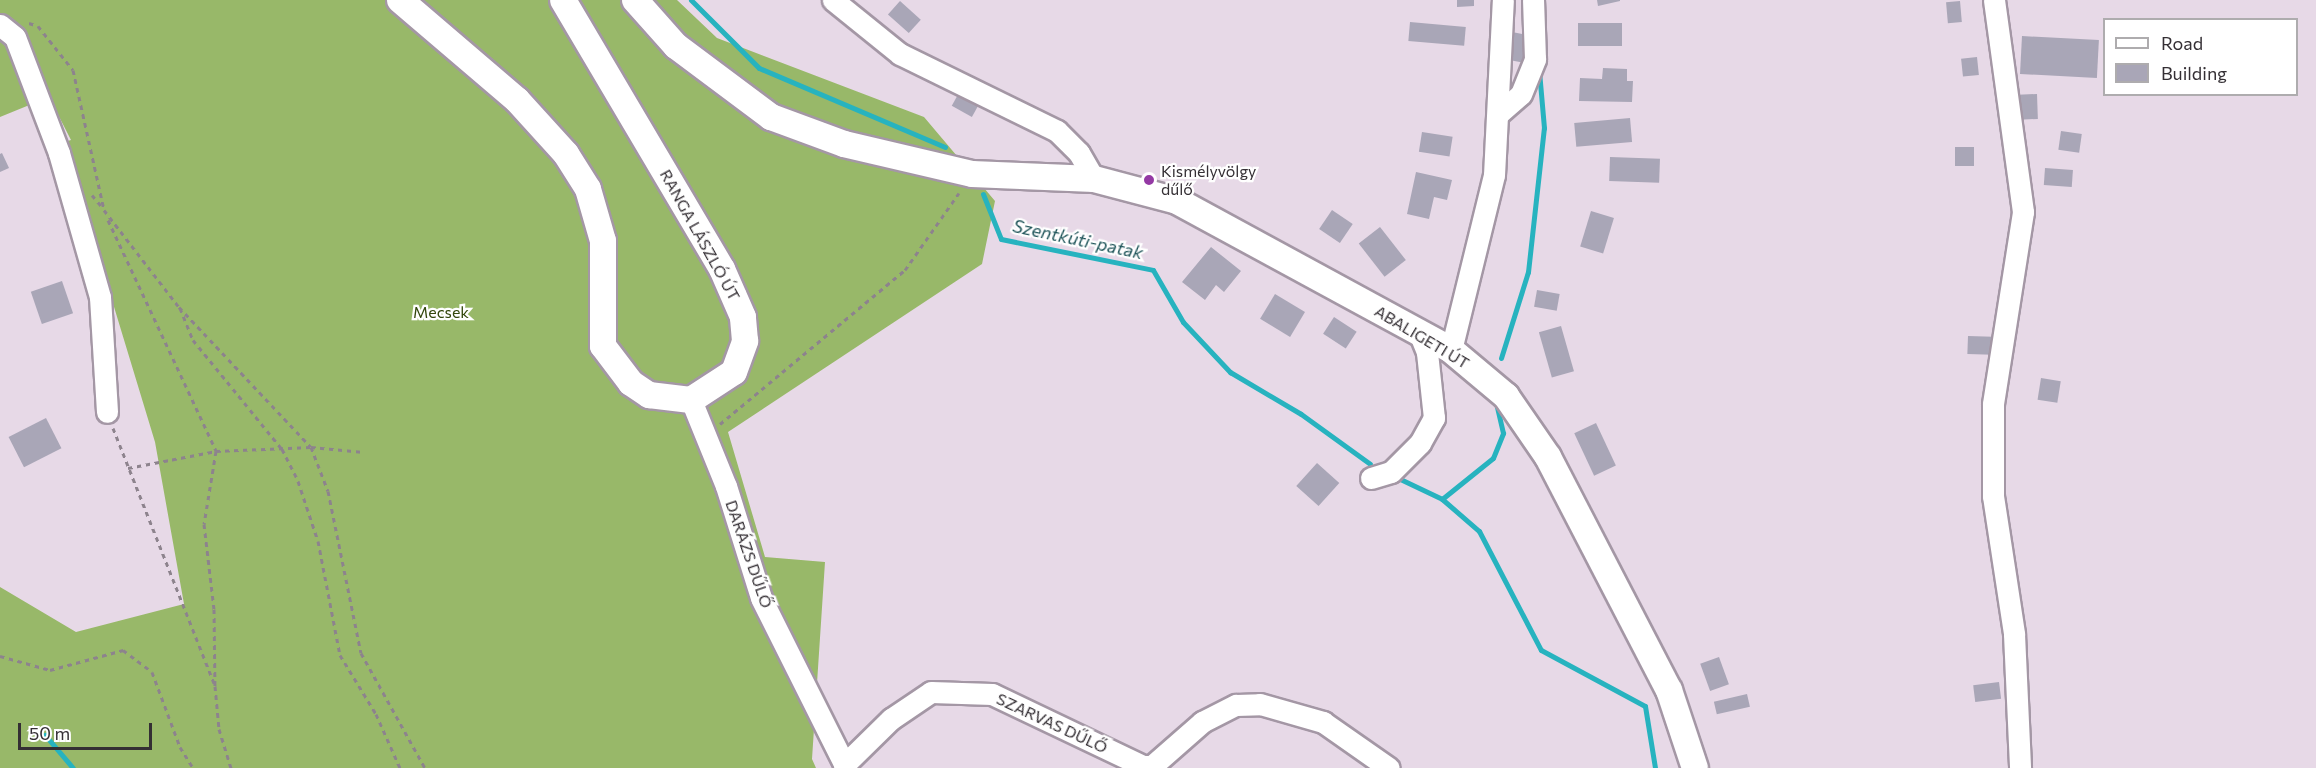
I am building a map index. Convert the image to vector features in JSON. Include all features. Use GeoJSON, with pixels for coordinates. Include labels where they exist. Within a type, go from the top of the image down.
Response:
{"type":"FeatureCollection","features":[{"type":"Feature","properties":{"kind":"main road"},"geometry":{"type":"LineString","coordinates":[[400,0],[517,100],[566,154],[588,189],[603,241],[603,346],[632,383],[649,395],[691,400]]}},
{"type":"Feature","properties":{"kind":"main road","name":"RANGA LÁSZLÓ ÚT"},"geometry":{"type":"LineString","coordinates":[[563,0],[736,296],[745,341],[734,372],[691,400]]}},
{"type":"Feature","properties":{"kind":"main road","name":"ABALIGETI ÚT"},"geometry":{"type":"LineString","coordinates":[[635,0],[676,46],[771,117],[844,144],[972,174],[1094,179],[1177,201],[1451,350],[1506,396],[1548,457],[1669,690],[1695,768]]}},
{"type":"Feature","properties":{"kind":"street"},"geometry":{"type":"LineString","coordinates":[[833,0],[900,54],[1057,131],[1079,153],[1094,179]]}},
{"type":"Feature","properties":{"kind":"street"},"geometry":{"type":"LineString","coordinates":[[1451,350],[1482,236],[1494,175],[1503,0]]}},
{"type":"Feature","properties":{"kind":"street"},"geometry":{"type":"LineString","coordinates":[[1498,114],[1521,94],[1535,60],[1533,0]]}},
{"type":"Feature","properties":{"kind":"street"},"geometry":{"type":"LineString","coordinates":[[1994,0],[2023,212],[1993,404],[1993,496],[2014,634],[2020,768]]}},
{"type":"Feature","properties":{"kind":"street"},"geometry":{"type":"LineString","coordinates":[[9,23],[59,153],[100,297],[108,412]]}},
{"type":"Feature","properties":{"kind":"street"},"geometry":{"type":"LineString","coordinates":[[1371,478],[1391,472],[1420,444],[1434,418],[1427,352],[1419,332]]}},
{"type":"Feature","properties":{"kind":"street","name":"DARÁZS DŰLŐ"},"geometry":{"type":"LineString","coordinates":[[691,400],[707,435],[761,598],[845,766]]}},
{"type":"Feature","properties":{"kind":"street","name":"SZARVAS DŰLŐ"},"geometry":{"type":"LineString","coordinates":[[845,766],[891,718],[931,692],[992,694],[1143,766],[1152,766],[1202,722],[1236,705],[1260,704],[1323,722],[1389,768]]}},
{"type":"Feature","properties":{"kind":"path"},"geometry":{"type":"LineString","coordinates":[[9,23],[38,26],[73,70],[104,210],[216,451],[204,524],[214,609],[215,686],[219,729],[231,768]]}},
{"type":"Feature","properties":{"kind":"path"},"geometry":{"type":"LineString","coordinates":[[707,435],[905,270],[972,174]]}},
{"type":"Feature","properties":{"kind":"path"},"geometry":{"type":"LineString","coordinates":[[104,210],[179,307],[311,447],[328,491],[362,652],[425,768]]}},
{"type":"Feature","properties":{"kind":"path"},"geometry":{"type":"LineString","coordinates":[[179,307],[193,340],[282,449],[309,508],[340,655],[376,714],[400,768]]}},
{"type":"Feature","properties":{"kind":"path"},"geometry":{"type":"LineString","coordinates":[[108,412],[127,468],[215,686]]}},
{"type":"Feature","properties":{"kind":"path"},"geometry":{"type":"LineString","coordinates":[[127,468],[216,451],[311,447],[364,452]]}},
{"type":"Feature","properties":{"kind":"path"},"geometry":{"type":"LineString","coordinates":[[0,656],[50,670],[123,650],[152,672],[180,747],[193,768]]}},
{"type":"Feature","properties":{"kind":"green space","name":"Mecsek"},"geometry":{"type":"Polygon","coordinates":[[[0,0],[677,0],[717,38],[924,117],[995,201],[982,264],[728,432],[765,557],[825,562],[812,759],[816,768],[0,768],[0,587],[76,632],[184,604],[155,442],[64,142],[71,140],[49,97],[0,117],[0,0]]]}},
{"type":"Feature","properties":{"kind":"building"},"geometry":{"type":"Polygon","coordinates":[[[1457,0],[1474,0],[1474,6],[1457,7],[1457,0]]]}},
{"type":"Feature","properties":{"kind":"building"},"geometry":{"type":"Polygon","coordinates":[[[1597,0],[1620,0],[1620,1],[1598,6],[1597,0]]]}},
{"type":"Feature","properties":{"kind":"building"},"geometry":{"type":"Polygon","coordinates":[[[900,1],[921,20],[909,33],[888,14],[900,1]]]}},
{"type":"Feature","properties":{"kind":"building"},"geometry":{"type":"Polygon","coordinates":[[[1960,1],[1962,22],[1948,23],[1946,2],[1960,1]]]}},
{"type":"Feature","properties":{"kind":"building"},"geometry":{"type":"Polygon","coordinates":[[[1410,22],[1466,27],[1464,46],[1408,41],[1410,22]]]}},
{"type":"Feature","properties":{"kind":"building"},"geometry":{"type":"Polygon","coordinates":[[[1578,23],[1622,23],[1622,46],[1578,46],[1578,23]]]}},
{"type":"Feature","properties":{"kind":"building"},"geometry":{"type":"Polygon","coordinates":[[[1512,32],[1528,35],[1522,63],[1507,59],[1512,32]]]}},
{"type":"Feature","properties":{"kind":"building"},"geometry":{"type":"Polygon","coordinates":[[[2022,36],[2099,40],[2097,78],[2020,74],[2022,36]]]}},
{"type":"Feature","properties":{"kind":"building"},"geometry":{"type":"Polygon","coordinates":[[[1977,57],[1979,75],[1963,77],[1961,59],[1977,57]]]}},
{"type":"Feature","properties":{"kind":"building"},"geometry":{"type":"Polygon","coordinates":[[[1603,68],[1627,69],[1627,81],[1633,81],[1632,102],[1579,101],[1580,78],[1602,79],[1603,68]]]}},
{"type":"Feature","properties":{"kind":"building"},"geometry":{"type":"Polygon","coordinates":[[[960,91],[980,102],[972,117],[952,106],[960,91]]]}},
{"type":"Feature","properties":{"kind":"building"},"geometry":{"type":"Polygon","coordinates":[[[2037,94],[2038,119],[2019,120],[2018,95],[2037,94]]]}},
{"type":"Feature","properties":{"kind":"building"},"geometry":{"type":"Polygon","coordinates":[[[1630,118],[1632,142],[1576,147],[1574,123],[1630,118]]]}},
{"type":"Feature","properties":{"kind":"building"},"geometry":{"type":"Polygon","coordinates":[[[2061,131],[2082,134],[2079,153],[2058,150],[2061,131]]]}},
{"type":"Feature","properties":{"kind":"building"},"geometry":{"type":"Polygon","coordinates":[[[1422,132],[1453,137],[1449,157],[1419,152],[1422,132]]]}},
{"type":"Feature","properties":{"kind":"building"},"geometry":{"type":"Polygon","coordinates":[[[1955,147],[1974,147],[1974,166],[1955,166],[1955,147]]]}},
{"type":"Feature","properties":{"kind":"building"},"geometry":{"type":"Polygon","coordinates":[[[2,153],[9,168],[0,172],[0,154],[2,153]]]}},
{"type":"Feature","properties":{"kind":"building"},"geometry":{"type":"Polygon","coordinates":[[[1610,157],[1660,159],[1659,183],[1609,181],[1610,157]]]}},
{"type":"Feature","properties":{"kind":"building"},"geometry":{"type":"Polygon","coordinates":[[[2045,168],[2073,170],[2072,187],[2044,185],[2045,168]]]}},
{"type":"Feature","properties":{"kind":"building"},"geometry":{"type":"Polygon","coordinates":[[[1416,172],[1452,180],[1447,200],[1434,197],[1429,219],[1407,214],[1416,172]]]}},
{"type":"Feature","properties":{"kind":"building"},"geometry":{"type":"Polygon","coordinates":[[[1332,210],[1353,224],[1340,243],[1319,229],[1332,210]]]}},
{"type":"Feature","properties":{"kind":"building"},"geometry":{"type":"Polygon","coordinates":[[[1591,211],[1614,218],[1603,253],[1580,246],[1591,211]]]}},
{"type":"Feature","properties":{"kind":"building"},"geometry":{"type":"Polygon","coordinates":[[[1380,227],[1406,260],[1385,277],[1359,244],[1380,227]]]}},
{"type":"Feature","properties":{"kind":"building"},"geometry":{"type":"Polygon","coordinates":[[[1211,247],[1241,271],[1224,292],[1216,285],[1205,300],[1182,282],[1211,247]]]}},
{"type":"Feature","properties":{"kind":"building"},"geometry":{"type":"Polygon","coordinates":[[[62,281],[73,313],[42,324],[31,292],[62,281]]]}},
{"type":"Feature","properties":{"kind":"building"},"geometry":{"type":"Polygon","coordinates":[[[1537,290],[1560,294],[1557,311],[1534,307],[1537,290]]]}},
{"type":"Feature","properties":{"kind":"building"},"geometry":{"type":"Polygon","coordinates":[[[1275,294],[1305,312],[1290,337],[1260,319],[1275,294]]]}},
{"type":"Feature","properties":{"kind":"building"},"geometry":{"type":"Polygon","coordinates":[[[1334,317],[1357,332],[1346,348],[1323,334],[1334,317]]]}},
{"type":"Feature","properties":{"kind":"building"},"geometry":{"type":"Polygon","coordinates":[[[1561,326],[1574,371],[1552,378],[1539,332],[1561,326]]]}},
{"type":"Feature","properties":{"kind":"building"},"geometry":{"type":"Polygon","coordinates":[[[1968,336],[1993,337],[1992,355],[1967,354],[1968,336]]]}},
{"type":"Feature","properties":{"kind":"building"},"geometry":{"type":"Polygon","coordinates":[[[2041,378],[2061,381],[2057,403],[2038,400],[2041,378]]]}},
{"type":"Feature","properties":{"kind":"building"},"geometry":{"type":"Polygon","coordinates":[[[46,418],[61,448],[24,467],[9,437],[46,418]]]}},
{"type":"Feature","properties":{"kind":"building"},"geometry":{"type":"Polygon","coordinates":[[[1596,423],[1616,466],[1594,476],[1574,433],[1596,423]]]}},
{"type":"Feature","properties":{"kind":"building"},"geometry":{"type":"Polygon","coordinates":[[[1317,463],[1339,483],[1319,506],[1296,486],[1317,463]]]}},
{"type":"Feature","properties":{"kind":"building"},"geometry":{"type":"Polygon","coordinates":[[[1719,657],[1729,684],[1710,691],[1700,664],[1719,657]]]}},
{"type":"Feature","properties":{"kind":"building"},"geometry":{"type":"Polygon","coordinates":[[[1999,682],[2001,699],[1975,702],[1973,685],[1999,682]]]}},
{"type":"Feature","properties":{"kind":"building"},"geometry":{"type":"Polygon","coordinates":[[[1747,694],[1750,707],[1717,714],[1714,702],[1747,694]]]}},
{"type":"Feature","properties":{"kind":"waterway","name":"Szentkúti-patak"},"geometry":{"type":"LineString","coordinates":[[691,0],[759,68],[945,147]]}},
{"type":"Feature","properties":{"kind":"waterway"},"geometry":{"type":"LineString","coordinates":[[1501,358],[1528,272],[1544,128],[1539,71]]}},
{"type":"Feature","properties":{"kind":"waterway","name":"Szentkúti-patak"},"geometry":{"type":"LineString","coordinates":[[983,194],[1001,239],[1153,270],[1183,322],[1230,372],[1301,414],[1370,464]]}},
{"type":"Feature","properties":{"kind":"waterway"},"geometry":{"type":"LineString","coordinates":[[1442,499],[1493,458],[1503,433],[1497,406]]}},
{"type":"Feature","properties":{"kind":"waterway","name":"Szentkúti-patak"},"geometry":{"type":"LineString","coordinates":[[1398,478],[1442,499],[1479,531],[1541,650],[1645,706],[1655,768]]}},
{"type":"Feature","properties":{"kind":"waterway"},"geometry":{"type":"LineString","coordinates":[[45,735],[73,768]]}},
{"type":"Feature","properties":{"kind":"place","name":"Kismélyvölgy dűlő"},"geometry":{"type":"Point","coordinates":[1149,180]}}]}
